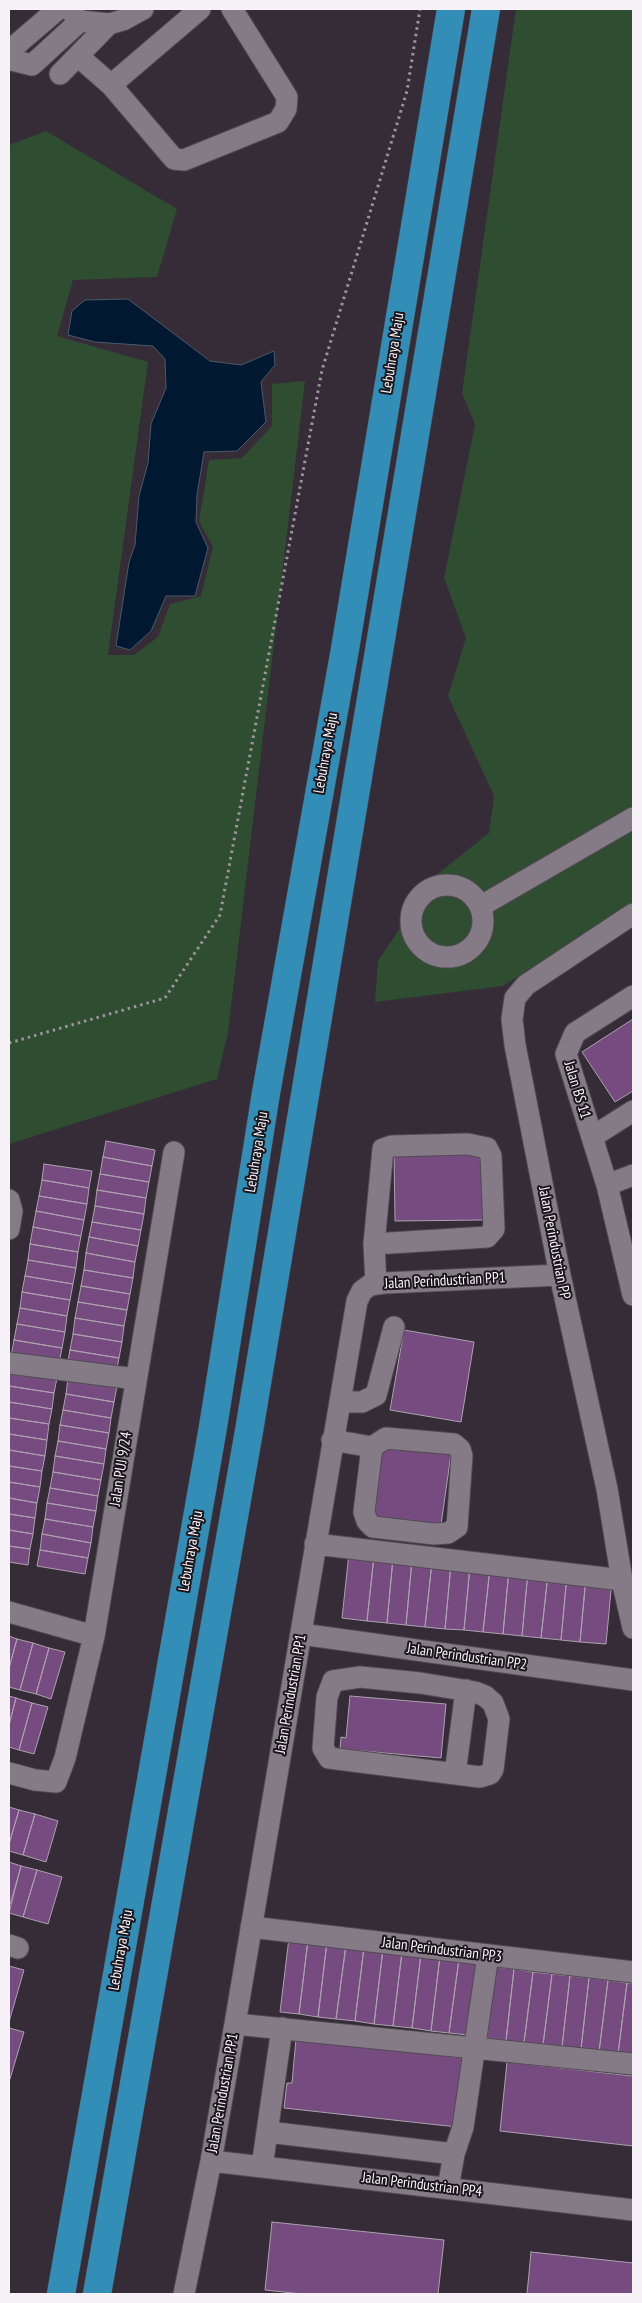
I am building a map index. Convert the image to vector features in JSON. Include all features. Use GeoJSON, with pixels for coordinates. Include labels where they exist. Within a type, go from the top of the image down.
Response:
{"type":"FeatureCollection","features":[{"type":"Feature","properties":{"kind":"highway","name":"Lebuhraya Maju"},"geometry":{"type":"LineString","coordinates":[[61,2294],[213,1427],[266,1093],[345,650],[451,9]]}},
{"type":"Feature","properties":{"kind":"highway"},"geometry":{"type":"LineString","coordinates":[[97,2294],[249,1431],[486,9]]}},
{"type":"Feature","properties":{"kind":"street"},"geometry":{"type":"LineString","coordinates":[[9,50],[58,9]]}},
{"type":"Feature","properties":{"kind":"street"},"geometry":{"type":"LineString","coordinates":[[60,74],[109,24],[123,20],[142,9]]}},
{"type":"Feature","properties":{"kind":"street"},"geometry":{"type":"LineString","coordinates":[[111,85],[200,9]]}},
{"type":"Feature","properties":{"kind":"street"},"geometry":{"type":"LineString","coordinates":[[78,56],[111,85],[174,159],[184,160],[278,122],[286,109],[287,97],[232,9]]}},
{"type":"Feature","properties":{"kind":"street"},"geometry":{"type":"LineString","coordinates":[[9,57],[12,60],[32,65],[75,15],[109,24]]}},
{"type":"Feature","properties":{"kind":"street"},"geometry":{"type":"LineString","coordinates":[[481,906],[633,818]]}},
{"type":"Feature","properties":{"kind":"street","name":"Jalan Perindustrian PP"},"geometry":{"type":"LineString","coordinates":[[633,914],[526,985],[515,998],[512,1019],[515,1045],[560,1275],[607,1489],[622,1580],[633,1628]]}},
{"type":"Feature","properties":{"kind":"street","name":"Jalan BS 11"},"geometry":{"type":"LineString","coordinates":[[633,996],[575,1033],[566,1054],[607,1185],[633,1295]]}},
{"type":"Feature","properties":{"kind":"street"},"geometry":{"type":"LineString","coordinates":[[592,1137],[633,1111]]}},
{"type":"Feature","properties":{"kind":"street"},"geometry":{"type":"LineString","coordinates":[[374,1244],[487,1237],[494,1229],[491,1156],[487,1148],[458,1144],[392,1146],[384,1149],[374,1244],[376,1284]]}},
{"type":"Feature","properties":{"kind":"street","name":"Jalan PUJ 9/24"},"geometry":{"type":"LineString","coordinates":[[9,1773],[34,1780],[56,1782],[65,1758],[94,1636],[174,1152]]}},
{"type":"Feature","properties":{"kind":"street"},"geometry":{"type":"LineString","coordinates":[[607,1185],[633,1175]]}},
{"type":"Feature","properties":{"kind":"street"},"geometry":{"type":"LineString","coordinates":[[9,1200],[12,1211],[9,1229]]}},
{"type":"Feature","properties":{"kind":"street","name":"Jalan Perindustrian PP1"},"geometry":{"type":"LineString","coordinates":[[184,2294],[211,2161],[235,2024],[332,1440],[357,1301],[362,1291],[376,1284],[560,1275]]}},
{"type":"Feature","properties":{"kind":"street"},"geometry":{"type":"LineString","coordinates":[[340,1402],[362,1402],[376,1395],[394,1327]]}},
{"type":"Feature","properties":{"kind":"street"},"geometry":{"type":"LineString","coordinates":[[9,1363],[136,1379]]}},
{"type":"Feature","properties":{"kind":"street"},"geometry":{"type":"LineString","coordinates":[[332,1440],[372,1447],[386,1438],[454,1444],[460,1449],[462,1456],[456,1526],[448,1533],[434,1534],[372,1527],[367,1521],[364,1512],[372,1447]]}},
{"type":"Feature","properties":{"kind":"street"},"geometry":{"type":"LineString","coordinates":[[315,1544],[622,1580]]}},
{"type":"Feature","properties":{"kind":"street"},"geometry":{"type":"LineString","coordinates":[[9,1612],[94,1636]]}},
{"type":"Feature","properties":{"kind":"street","name":"Jalan Perindustrian PP2"},"geometry":{"type":"LineString","coordinates":[[301,1634],[633,1680]]}},
{"type":"Feature","properties":{"kind":"street"},"geometry":{"type":"LineString","coordinates":[[405,1681],[406,1649]]}},
{"type":"Feature","properties":{"kind":"street"},"geometry":{"type":"LineString","coordinates":[[360,1677],[405,1681],[466,1690],[485,1696],[493,1703],[499,1719],[493,1769],[490,1774],[480,1776],[455,1774],[330,1758],[323,1748],[326,1696],[334,1681],[360,1677]]}},
{"type":"Feature","properties":{"kind":"street"},"geometry":{"type":"LineString","coordinates":[[455,1774],[466,1690]]}},
{"type":"Feature","properties":{"kind":"street","name":"Jalan Perindustrian PP3"},"geometry":{"type":"LineString","coordinates":[[251,1927],[633,1972]]}},
{"type":"Feature","properties":{"kind":"street"},"geometry":{"type":"LineString","coordinates":[[448,2188],[454,2154],[463,2127],[488,1955]]}},
{"type":"Feature","properties":{"kind":"street"},"geometry":{"type":"LineString","coordinates":[[235,2024],[633,2064]]}},
{"type":"Feature","properties":{"kind":"street"},"geometry":{"type":"LineString","coordinates":[[262,2167],[282,2028]]}},
{"type":"Feature","properties":{"kind":"street"},"geometry":{"type":"LineString","coordinates":[[268,2132],[454,2154]]}},
{"type":"Feature","properties":{"kind":"street","name":"Jalan Perindustrian PP4"},"geometry":{"type":"LineString","coordinates":[[211,2161],[633,2210]]}},
{"type":"Feature","properties":{"kind":"path"},"geometry":{"type":"LineString","coordinates":[[9,1043],[165,998],[220,915],[322,370],[407,91],[420,9]]}},
{"type":"Feature","properties":{"kind":"green space"},"geometry":{"type":"Polygon","coordinates":[[[516,9],[633,9],[633,903],[503,986],[375,1002],[378,961],[435,876],[489,833],[494,796],[448,696],[466,638],[444,578],[475,424],[462,393],[516,9]]]}},
{"type":"Feature","properties":{"kind":"green space"},"geometry":{"type":"Polygon","coordinates":[[[46,131],[177,209],[157,277],[73,280],[57,336],[148,362],[108,655],[134,655],[158,637],[170,604],[201,596],[213,547],[199,521],[209,460],[242,458],[272,426],[272,384],[305,381],[228,1033],[217,1079],[9,1144],[9,145],[46,131]]]}},
{"type":"Feature","properties":{"kind":"water"},"geometry":{"type":"Polygon","coordinates":[[[128,299],[210,361],[241,365],[274,351],[275,365],[261,382],[266,422],[237,451],[204,452],[197,495],[196,522],[208,548],[195,596],[166,596],[151,631],[130,650],[116,646],[129,562],[135,545],[139,496],[148,463],[151,424],[166,388],[165,359],[153,346],[95,342],[68,335],[72,311],[85,300],[128,299]]]}},
{"type":"Feature","properties":{"kind":"building"},"geometry":{"type":"Polygon","coordinates":[[[633,1019],[633,1091],[615,1102],[582,1052],[633,1019]]]}},
{"type":"Feature","properties":{"kind":"building"},"geometry":{"type":"Polygon","coordinates":[[[106,1141],[155,1150],[152,1166],[103,1157],[106,1141]]]}},
{"type":"Feature","properties":{"kind":"building"},"geometry":{"type":"Polygon","coordinates":[[[482,1151],[483,1220],[395,1221],[394,1152],[482,1151]]]}},
{"type":"Feature","properties":{"kind":"building"},"geometry":{"type":"Polygon","coordinates":[[[103,1157],[152,1166],[149,1182],[100,1174],[103,1157]]]}},
{"type":"Feature","properties":{"kind":"building"},"geometry":{"type":"Polygon","coordinates":[[[44,1164],[92,1171],[89,1188],[42,1180],[44,1164]]]}},
{"type":"Feature","properties":{"kind":"building"},"geometry":{"type":"Polygon","coordinates":[[[100,1174],[149,1182],[146,1198],[97,1190],[100,1174]]]}},
{"type":"Feature","properties":{"kind":"building"},"geometry":{"type":"Polygon","coordinates":[[[42,1180],[89,1188],[87,1204],[39,1196],[42,1180]]]}},
{"type":"Feature","properties":{"kind":"building"},"geometry":{"type":"Polygon","coordinates":[[[97,1190],[146,1198],[144,1214],[95,1206],[97,1190]]]}},
{"type":"Feature","properties":{"kind":"building"},"geometry":{"type":"Polygon","coordinates":[[[39,1196],[87,1204],[84,1220],[36,1211],[39,1196]]]}},
{"type":"Feature","properties":{"kind":"building"},"geometry":{"type":"Polygon","coordinates":[[[95,1206],[144,1214],[141,1230],[92,1222],[95,1206]]]}},
{"type":"Feature","properties":{"kind":"building"},"geometry":{"type":"Polygon","coordinates":[[[36,1211],[84,1220],[81,1236],[33,1227],[36,1211]]]}},
{"type":"Feature","properties":{"kind":"building"},"geometry":{"type":"Polygon","coordinates":[[[92,1222],[141,1230],[138,1246],[89,1237],[92,1222]]]}},
{"type":"Feature","properties":{"kind":"building"},"geometry":{"type":"Polygon","coordinates":[[[33,1227],[81,1236],[78,1252],[30,1244],[33,1227]]]}},
{"type":"Feature","properties":{"kind":"building"},"geometry":{"type":"Polygon","coordinates":[[[89,1237],[138,1246],[135,1262],[86,1253],[89,1237]]]}},
{"type":"Feature","properties":{"kind":"building"},"geometry":{"type":"Polygon","coordinates":[[[30,1244],[78,1252],[76,1268],[28,1260],[30,1244]]]}},
{"type":"Feature","properties":{"kind":"building"},"geometry":{"type":"Polygon","coordinates":[[[86,1253],[135,1262],[133,1278],[84,1270],[86,1253]]]}},
{"type":"Feature","properties":{"kind":"building"},"geometry":{"type":"Polygon","coordinates":[[[28,1260],[76,1268],[73,1284],[25,1276],[28,1260]]]}},
{"type":"Feature","properties":{"kind":"building"},"geometry":{"type":"Polygon","coordinates":[[[84,1270],[133,1278],[130,1294],[81,1286],[84,1270]]]}},
{"type":"Feature","properties":{"kind":"building"},"geometry":{"type":"Polygon","coordinates":[[[25,1276],[73,1284],[70,1300],[22,1292],[25,1276]]]}},
{"type":"Feature","properties":{"kind":"building"},"geometry":{"type":"Polygon","coordinates":[[[81,1286],[130,1294],[127,1310],[78,1302],[81,1286]]]}},
{"type":"Feature","properties":{"kind":"building"},"geometry":{"type":"Polygon","coordinates":[[[22,1292],[70,1300],[67,1316],[20,1308],[22,1292]]]}},
{"type":"Feature","properties":{"kind":"building"},"geometry":{"type":"Polygon","coordinates":[[[78,1302],[127,1310],[124,1326],[75,1318],[78,1302]]]}},
{"type":"Feature","properties":{"kind":"building"},"geometry":{"type":"Polygon","coordinates":[[[20,1308],[67,1316],[65,1332],[17,1324],[20,1308]]]}},
{"type":"Feature","properties":{"kind":"building"},"geometry":{"type":"Polygon","coordinates":[[[75,1318],[124,1326],[122,1342],[73,1334],[75,1318]]]}},
{"type":"Feature","properties":{"kind":"building"},"geometry":{"type":"Polygon","coordinates":[[[17,1324],[65,1332],[62,1348],[14,1340],[17,1324]]]}},
{"type":"Feature","properties":{"kind":"building"},"geometry":{"type":"Polygon","coordinates":[[[404,1330],[474,1342],[461,1422],[390,1410],[404,1330]]]}},
{"type":"Feature","properties":{"kind":"building"},"geometry":{"type":"Polygon","coordinates":[[[73,1334],[122,1342],[119,1358],[70,1350],[73,1334]]]}},
{"type":"Feature","properties":{"kind":"building"},"geometry":{"type":"Polygon","coordinates":[[[14,1340],[62,1348],[59,1364],[11,1356],[14,1340]]]}},
{"type":"Feature","properties":{"kind":"building"},"geometry":{"type":"Polygon","coordinates":[[[70,1350],[119,1358],[116,1374],[67,1366],[70,1350]]]}},
{"type":"Feature","properties":{"kind":"building"},"geometry":{"type":"Polygon","coordinates":[[[10,1370],[57,1378],[54,1393],[9,1386],[10,1370]]]}},
{"type":"Feature","properties":{"kind":"building"},"geometry":{"type":"Polygon","coordinates":[[[68,1378],[117,1386],[114,1402],[66,1394],[68,1378]]]}},
{"type":"Feature","properties":{"kind":"building"},"geometry":{"type":"Polygon","coordinates":[[[9,1386],[54,1393],[52,1409],[9,1402],[9,1386]]]}},
{"type":"Feature","properties":{"kind":"building"},"geometry":{"type":"Polygon","coordinates":[[[66,1394],[114,1402],[111,1418],[63,1410],[66,1394]]]}},
{"type":"Feature","properties":{"kind":"building"},"geometry":{"type":"Polygon","coordinates":[[[9,1402],[52,1409],[49,1424],[9,1418],[9,1402]]]}},
{"type":"Feature","properties":{"kind":"building"},"geometry":{"type":"Polygon","coordinates":[[[63,1410],[111,1418],[109,1433],[60,1425],[63,1410]]]}},
{"type":"Feature","properties":{"kind":"building"},"geometry":{"type":"Polygon","coordinates":[[[9,1418],[49,1424],[47,1440],[9,1434],[9,1418]]]}},
{"type":"Feature","properties":{"kind":"building"},"geometry":{"type":"Polygon","coordinates":[[[60,1425],[109,1433],[106,1449],[58,1441],[60,1425]]]}},
{"type":"Feature","properties":{"kind":"building"},"geometry":{"type":"Polygon","coordinates":[[[9,1434],[47,1440],[45,1456],[9,1450],[9,1434]]]}},
{"type":"Feature","properties":{"kind":"building"},"geometry":{"type":"Polygon","coordinates":[[[58,1441],[106,1449],[104,1464],[55,1456],[58,1441]]]}},
{"type":"Feature","properties":{"kind":"building"},"geometry":{"type":"Polygon","coordinates":[[[380,1444],[451,1454],[440,1532],[369,1522],[380,1444]]]}},
{"type":"Feature","properties":{"kind":"building"},"geometry":{"type":"Polygon","coordinates":[[[9,1450],[45,1456],[42,1471],[9,1466],[9,1450]]]}},
{"type":"Feature","properties":{"kind":"building"},"geometry":{"type":"Polygon","coordinates":[[[55,1456],[104,1464],[101,1480],[53,1472],[55,1456]]]}},
{"type":"Feature","properties":{"kind":"building"},"geometry":{"type":"Polygon","coordinates":[[[9,1466],[42,1471],[40,1487],[9,1482],[9,1466]]]}},
{"type":"Feature","properties":{"kind":"building"},"geometry":{"type":"Polygon","coordinates":[[[53,1472],[101,1480],[98,1496],[50,1488],[53,1472]]]}},
{"type":"Feature","properties":{"kind":"building"},"geometry":{"type":"Polygon","coordinates":[[[9,1482],[40,1487],[37,1503],[9,1498],[9,1482]]]}},
{"type":"Feature","properties":{"kind":"building"},"geometry":{"type":"Polygon","coordinates":[[[50,1488],[98,1496],[96,1511],[47,1503],[50,1488]]]}},
{"type":"Feature","properties":{"kind":"building"},"geometry":{"type":"Polygon","coordinates":[[[9,1498],[37,1503],[35,1518],[9,1514],[9,1498]]]}},
{"type":"Feature","properties":{"kind":"building"},"geometry":{"type":"Polygon","coordinates":[[[47,1503],[96,1511],[93,1527],[45,1519],[47,1503]]]}},
{"type":"Feature","properties":{"kind":"building"},"geometry":{"type":"Polygon","coordinates":[[[9,1514],[35,1518],[33,1534],[9,1530],[9,1514]]]}},
{"type":"Feature","properties":{"kind":"building"},"geometry":{"type":"Polygon","coordinates":[[[45,1519],[93,1527],[91,1543],[42,1534],[45,1519]]]}},
{"type":"Feature","properties":{"kind":"building"},"geometry":{"type":"Polygon","coordinates":[[[9,1530],[33,1534],[30,1549],[9,1546],[9,1530]]]}},
{"type":"Feature","properties":{"kind":"building"},"geometry":{"type":"Polygon","coordinates":[[[42,1534],[91,1543],[88,1558],[40,1550],[42,1534]]]}},
{"type":"Feature","properties":{"kind":"building"},"geometry":{"type":"Polygon","coordinates":[[[9,1546],[30,1549],[28,1565],[9,1562],[9,1546]]]}},
{"type":"Feature","properties":{"kind":"building"},"geometry":{"type":"Polygon","coordinates":[[[40,1550],[88,1558],[85,1574],[37,1566],[40,1550]]]}},
{"type":"Feature","properties":{"kind":"building"},"geometry":{"type":"Polygon","coordinates":[[[349,1553],[374,1556],[367,1621],[342,1618],[349,1553]]]}},
{"type":"Feature","properties":{"kind":"building"},"geometry":{"type":"Polygon","coordinates":[[[374,1556],[393,1558],[387,1623],[367,1621],[374,1556]]]}},
{"type":"Feature","properties":{"kind":"building"},"geometry":{"type":"Polygon","coordinates":[[[393,1558],[412,1560],[406,1625],[387,1623],[393,1558]]]}},
{"type":"Feature","properties":{"kind":"building"},"geometry":{"type":"Polygon","coordinates":[[[412,1560],[432,1562],[425,1627],[406,1625],[412,1560]]]}},
{"type":"Feature","properties":{"kind":"building"},"geometry":{"type":"Polygon","coordinates":[[[432,1562],[451,1564],[445,1629],[425,1627],[432,1562]]]}},
{"type":"Feature","properties":{"kind":"building"},"geometry":{"type":"Polygon","coordinates":[[[451,1564],[470,1566],[464,1630],[445,1629],[451,1564]]]}},
{"type":"Feature","properties":{"kind":"building"},"geometry":{"type":"Polygon","coordinates":[[[470,1566],[490,1568],[483,1632],[464,1630],[470,1566]]]}},
{"type":"Feature","properties":{"kind":"building"},"geometry":{"type":"Polygon","coordinates":[[[490,1568],[509,1569],[503,1634],[483,1632],[490,1568]]]}},
{"type":"Feature","properties":{"kind":"building"},"geometry":{"type":"Polygon","coordinates":[[[509,1569],[528,1571],[522,1636],[503,1634],[509,1569]]]}},
{"type":"Feature","properties":{"kind":"building"},"geometry":{"type":"Polygon","coordinates":[[[528,1571],[548,1574],[541,1638],[522,1636],[528,1571]]]}},
{"type":"Feature","properties":{"kind":"building"},"geometry":{"type":"Polygon","coordinates":[[[548,1574],[567,1575],[561,1640],[541,1638],[548,1574]]]}},
{"type":"Feature","properties":{"kind":"building"},"geometry":{"type":"Polygon","coordinates":[[[567,1575],[586,1577],[580,1642],[561,1640],[567,1575]]]}},
{"type":"Feature","properties":{"kind":"building"},"geometry":{"type":"Polygon","coordinates":[[[586,1577],[612,1580],[606,1644],[580,1642],[586,1577]]]}},
{"type":"Feature","properties":{"kind":"building"},"geometry":{"type":"Polygon","coordinates":[[[9,1636],[17,1639],[9,1668],[9,1636]]]}},
{"type":"Feature","properties":{"kind":"building"},"geometry":{"type":"Polygon","coordinates":[[[17,1639],[33,1643],[20,1690],[9,1687],[9,1668],[17,1639]]]}},
{"type":"Feature","properties":{"kind":"building"},"geometry":{"type":"Polygon","coordinates":[[[33,1643],[49,1648],[36,1694],[20,1690],[33,1643]]]}},
{"type":"Feature","properties":{"kind":"building"},"geometry":{"type":"Polygon","coordinates":[[[49,1648],[65,1652],[51,1699],[36,1694],[49,1648]]]}},
{"type":"Feature","properties":{"kind":"building"},"geometry":{"type":"Polygon","coordinates":[[[9,1696],[16,1698],[9,1725],[9,1696]]]}},
{"type":"Feature","properties":{"kind":"building"},"geometry":{"type":"Polygon","coordinates":[[[350,1696],[446,1704],[441,1758],[340,1749],[341,1737],[346,1738],[350,1696]]]}},
{"type":"Feature","properties":{"kind":"building"},"geometry":{"type":"Polygon","coordinates":[[[16,1698],[32,1703],[19,1750],[9,1747],[9,1725],[16,1698]]]}},
{"type":"Feature","properties":{"kind":"building"},"geometry":{"type":"Polygon","coordinates":[[[32,1703],[48,1707],[34,1754],[19,1750],[32,1703]]]}},
{"type":"Feature","properties":{"kind":"building"},"geometry":{"type":"Polygon","coordinates":[[[9,1807],[19,1810],[9,1844],[9,1807]]]}},
{"type":"Feature","properties":{"kind":"building"},"geometry":{"type":"Polygon","coordinates":[[[19,1810],[35,1814],[23,1855],[9,1851],[9,1844],[19,1810]]]}},
{"type":"Feature","properties":{"kind":"building"},"geometry":{"type":"Polygon","coordinates":[[[35,1814],[58,1821],[46,1862],[23,1855],[35,1814]]]}},
{"type":"Feature","properties":{"kind":"building"},"geometry":{"type":"Polygon","coordinates":[[[9,1862],[21,1866],[9,1908],[9,1862]]]}},
{"type":"Feature","properties":{"kind":"building"},"geometry":{"type":"Polygon","coordinates":[[[21,1866],[37,1870],[23,1917],[9,1913],[21,1866]]]}},
{"type":"Feature","properties":{"kind":"building"},"geometry":{"type":"Polygon","coordinates":[[[37,1870],[62,1877],[48,1924],[23,1917],[37,1870]]]}},
{"type":"Feature","properties":{"kind":"building"},"geometry":{"type":"Polygon","coordinates":[[[289,1938],[308,1940],[299,2014],[280,2012],[289,1938]]]}},
{"type":"Feature","properties":{"kind":"building"},"geometry":{"type":"Polygon","coordinates":[[[308,1940],[327,1942],[318,2017],[299,2014],[308,1940]]]}},
{"type":"Feature","properties":{"kind":"building"},"geometry":{"type":"Polygon","coordinates":[[[327,1942],[346,1945],[336,2019],[318,2017],[327,1942]]]}},
{"type":"Feature","properties":{"kind":"building"},"geometry":{"type":"Polygon","coordinates":[[[346,1945],[364,1947],[355,2021],[336,2019],[346,1945]]]}},
{"type":"Feature","properties":{"kind":"building"},"geometry":{"type":"Polygon","coordinates":[[[364,1947],[383,1949],[374,2024],[355,2021],[364,1947]]]}},
{"type":"Feature","properties":{"kind":"building"},"geometry":{"type":"Polygon","coordinates":[[[383,1949],[402,1952],[393,2026],[374,2024],[383,1949]]]}},
{"type":"Feature","properties":{"kind":"building"},"geometry":{"type":"Polygon","coordinates":[[[402,1952],[421,1954],[412,2028],[393,2026],[402,1952]]]}},
{"type":"Feature","properties":{"kind":"building"},"geometry":{"type":"Polygon","coordinates":[[[421,1954],[440,1956],[431,2031],[412,2028],[421,1954]]]}},
{"type":"Feature","properties":{"kind":"building"},"geometry":{"type":"Polygon","coordinates":[[[440,1956],[459,1959],[449,2033],[431,2031],[440,1956]]]}},
{"type":"Feature","properties":{"kind":"building"},"geometry":{"type":"Polygon","coordinates":[[[459,1959],[478,1961],[468,2035],[449,2033],[459,1959]]]}},
{"type":"Feature","properties":{"kind":"building"},"geometry":{"type":"Polygon","coordinates":[[[9,1966],[24,1970],[9,2022],[9,1966]]]}},
{"type":"Feature","properties":{"kind":"building"},"geometry":{"type":"Polygon","coordinates":[[[495,1967],[514,1969],[506,2041],[487,2038],[495,1967]]]}},
{"type":"Feature","properties":{"kind":"building"},"geometry":{"type":"Polygon","coordinates":[[[514,1969],[533,1972],[524,2043],[506,2041],[514,1969]]]}},
{"type":"Feature","properties":{"kind":"building"},"geometry":{"type":"Polygon","coordinates":[[[533,1972],[552,1974],[543,2045],[524,2043],[533,1972]]]}},
{"type":"Feature","properties":{"kind":"building"},"geometry":{"type":"Polygon","coordinates":[[[552,1974],[570,1976],[562,2047],[543,2045],[552,1974]]]}},
{"type":"Feature","properties":{"kind":"building"},"geometry":{"type":"Polygon","coordinates":[[[570,1976],[589,1978],[581,2049],[562,2047],[570,1976]]]}},
{"type":"Feature","properties":{"kind":"building"},"geometry":{"type":"Polygon","coordinates":[[[589,1978],[608,1980],[599,2052],[581,2049],[589,1978]]]}},
{"type":"Feature","properties":{"kind":"building"},"geometry":{"type":"Polygon","coordinates":[[[608,1980],[627,1983],[618,2054],[599,2052],[608,1980]]]}},
{"type":"Feature","properties":{"kind":"building"},"geometry":{"type":"Polygon","coordinates":[[[627,1983],[633,1983],[633,2055],[618,2054],[627,1983]]]}},
{"type":"Feature","properties":{"kind":"building"},"geometry":{"type":"Polygon","coordinates":[[[9,2028],[24,2032],[10,2079],[9,2078],[9,2028]]]}},
{"type":"Feature","properties":{"kind":"building"},"geometry":{"type":"Polygon","coordinates":[[[296,2039],[464,2058],[457,2127],[284,2108],[287,2083],[292,2083],[296,2039]]]}},
{"type":"Feature","properties":{"kind":"building"},"geometry":{"type":"Polygon","coordinates":[[[507,2062],[633,2076],[633,2146],[500,2131],[507,2062]]]}},
{"type":"Feature","properties":{"kind":"building"},"geometry":{"type":"Polygon","coordinates":[[[272,2222],[444,2240],[438,2294],[302,2294],[265,2290],[272,2222]]]}},
{"type":"Feature","properties":{"kind":"building"},"geometry":{"type":"Polygon","coordinates":[[[531,2252],[633,2263],[633,2294],[527,2294],[531,2252]]]}}]}
